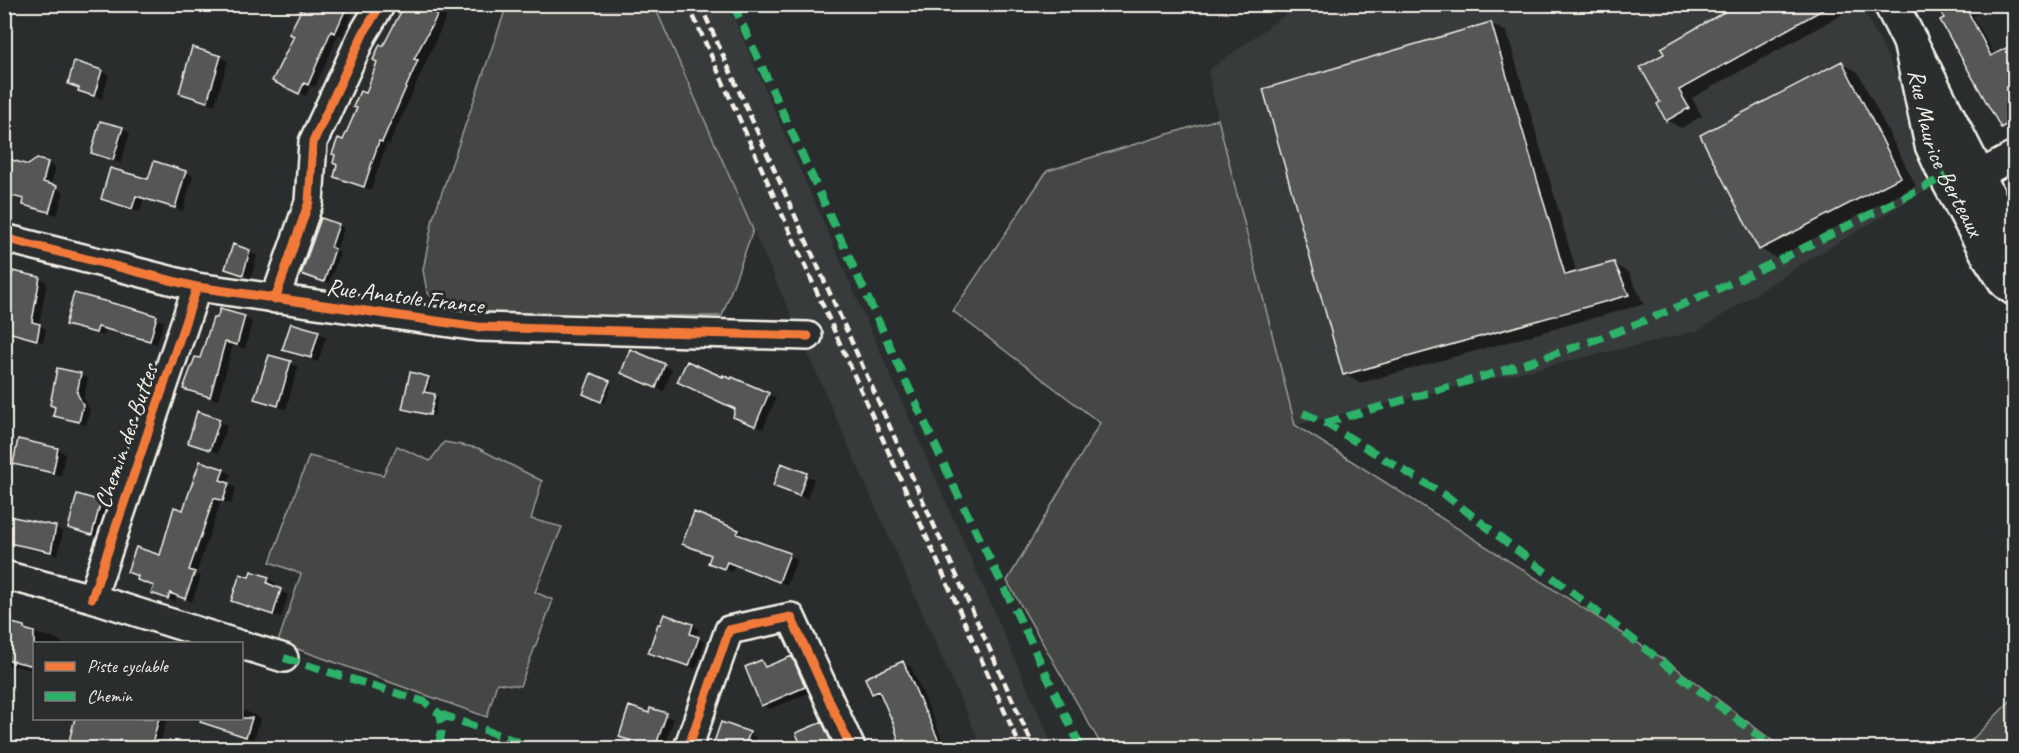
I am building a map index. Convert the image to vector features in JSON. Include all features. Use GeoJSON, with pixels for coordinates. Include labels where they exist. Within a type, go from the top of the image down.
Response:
{"type":"FeatureCollection","features":[{"type":"Feature","properties":{"kind":"main road","name":"Rue Maurice Berteaux"},"geometry":{"type":"LineString","coordinates":[[1891,4],[1910,41],[1932,145],[1966,182],[2014,247]]}},
{"type":"Feature","properties":{"kind":"main road","name":"Rue Maurice Berteaux"},"geometry":{"type":"LineString","coordinates":[[1966,182],[1989,256],[2006,282],[2014,288]]}},
{"type":"Feature","properties":{"kind":"street"},"geometry":{"type":"LineString","coordinates":[[275,299],[309,202],[313,142],[363,34],[381,4]]}},
{"type":"Feature","properties":{"kind":"street"},"geometry":{"type":"LineString","coordinates":[[1966,182],[2014,156]]}},
{"type":"Feature","properties":{"kind":"street","name":"Rue Anatole France"},"geometry":{"type":"LineString","coordinates":[[4,238],[197,287],[478,327],[808,336]]}},
{"type":"Feature","properties":{"kind":"street","name":"Chemin des Buttes"},"geometry":{"type":"LineString","coordinates":[[92,598],[197,287]]}},
{"type":"Feature","properties":{"kind":"street"},"geometry":{"type":"LineString","coordinates":[[4,575],[92,598],[234,642]]}},
{"type":"Feature","properties":{"kind":"street"},"geometry":{"type":"LineString","coordinates":[[688,748],[729,630],[791,617],[851,748]]}},
{"type":"Feature","properties":{"kind":"street"},"geometry":{"type":"LineString","coordinates":[[243,645],[284,658]]}},
{"type":"Feature","properties":{"kind":"shaded area"},"geometry":{"type":"Polygon","coordinates":[[[507,5],[654,5],[753,230],[722,316],[568,316],[472,312],[441,307],[427,292],[423,270],[433,218],[507,5]]]}},
{"type":"Feature","properties":{"kind":"shaded area"},"geometry":{"type":"Polygon","coordinates":[[[654,5],[728,5],[1054,748],[982,748],[654,5]]]}},
{"type":"Feature","properties":{"kind":"shaded area"},"geometry":{"type":"Polygon","coordinates":[[[1298,5],[1861,5],[1901,83],[1928,189],[1802,264],[1698,331],[1295,425],[1208,71],[1298,5]]]}},
{"type":"Feature","properties":{"kind":"shaded area"},"geometry":{"type":"Polygon","coordinates":[[[1218,119],[1295,425],[1671,664],[1782,748],[1103,748],[1007,581],[1100,423],[953,311],[1047,171],[1218,119]]]}},
{"type":"Feature","properties":{"kind":"shaded area"},"geometry":{"type":"Polygon","coordinates":[[[444,442],[478,448],[542,481],[531,519],[562,527],[535,592],[553,600],[520,686],[497,683],[487,717],[278,642],[301,574],[270,562],[309,456],[383,475],[397,446],[430,461],[444,442]]]}},
{"type":"Feature","properties":{"kind":"shaded area"},"geometry":{"type":"Polygon","coordinates":[[[2014,697],[2014,748],[1964,748],[2014,697]]]}},
{"type":"Feature","properties":{"kind":"building"},"geometry":{"type":"Polygon","coordinates":[[[304,4],[348,4],[335,33],[331,31],[308,85],[304,83],[299,94],[272,81],[294,36],[289,34],[304,4]]]}},
{"type":"Feature","properties":{"kind":"building"},"geometry":{"type":"Polygon","coordinates":[[[405,4],[419,4],[438,14],[414,59],[418,60],[382,142],[379,141],[364,187],[334,177],[337,165],[333,163],[335,155],[332,154],[338,138],[343,140],[357,108],[353,107],[360,91],[366,93],[377,62],[373,60],[380,44],[383,46],[405,4]]]}},
{"type":"Feature","properties":{"kind":"building"},"geometry":{"type":"Polygon","coordinates":[[[1738,4],[1833,4],[1679,90],[1689,108],[1666,121],[1657,104],[1660,102],[1640,67],[1664,54],[1661,48],[1738,4]]]}},
{"type":"Feature","properties":{"kind":"building"},"geometry":{"type":"Polygon","coordinates":[[[1937,4],[1964,4],[1991,56],[2014,44],[2014,120],[2001,128],[1940,20],[1944,18],[1937,4]]]}},
{"type":"Feature","properties":{"kind":"building"},"geometry":{"type":"Polygon","coordinates":[[[1491,22],[1565,275],[1614,262],[1629,295],[1343,375],[1263,89],[1491,22]]]}},
{"type":"Feature","properties":{"kind":"building"},"geometry":{"type":"Polygon","coordinates":[[[192,47],[221,56],[207,102],[179,93],[192,47]]]}},
{"type":"Feature","properties":{"kind":"building"},"geometry":{"type":"Polygon","coordinates":[[[74,61],[102,70],[94,96],[78,91],[79,88],[68,84],[74,61]]]}},
{"type":"Feature","properties":{"kind":"building"},"geometry":{"type":"Polygon","coordinates":[[[1842,61],[1901,177],[1759,250],[1700,135],[1842,61]]]}},
{"type":"Feature","properties":{"kind":"building"},"geometry":{"type":"Polygon","coordinates":[[[100,121],[123,127],[113,160],[91,153],[100,121]]]}},
{"type":"Feature","properties":{"kind":"building"},"geometry":{"type":"Polygon","coordinates":[[[9,159],[28,165],[37,159],[48,162],[43,182],[57,186],[49,212],[23,205],[24,199],[4,194],[4,176],[9,159]]]}},
{"type":"Feature","properties":{"kind":"building"},"geometry":{"type":"Polygon","coordinates":[[[154,161],[186,171],[175,208],[136,196],[132,209],[101,199],[110,168],[148,179],[154,161]]]}},
{"type":"Feature","properties":{"kind":"building"},"geometry":{"type":"Polygon","coordinates":[[[321,218],[339,224],[331,247],[335,249],[324,282],[301,274],[321,218]]]}},
{"type":"Feature","properties":{"kind":"building"},"geometry":{"type":"Polygon","coordinates":[[[233,244],[250,250],[243,275],[225,269],[233,244]]]}},
{"type":"Feature","properties":{"kind":"building"},"geometry":{"type":"Polygon","coordinates":[[[13,271],[40,277],[32,322],[40,324],[37,340],[4,331],[4,315],[13,271]]]}},
{"type":"Feature","properties":{"kind":"building"},"geometry":{"type":"Polygon","coordinates":[[[74,293],[157,316],[150,341],[98,327],[96,333],[65,325],[74,293]]]}},
{"type":"Feature","properties":{"kind":"building"},"geometry":{"type":"Polygon","coordinates":[[[220,309],[245,316],[237,345],[225,342],[210,397],[183,389],[195,357],[200,358],[213,318],[217,318],[220,309]]]}},
{"type":"Feature","properties":{"kind":"building"},"geometry":{"type":"Polygon","coordinates":[[[291,323],[319,331],[311,358],[282,350],[291,323]]]}},
{"type":"Feature","properties":{"kind":"building"},"geometry":{"type":"Polygon","coordinates":[[[630,349],[665,364],[656,388],[621,373],[630,349]]]}},
{"type":"Feature","properties":{"kind":"building"},"geometry":{"type":"Polygon","coordinates":[[[269,355],[291,361],[278,406],[254,399],[269,355]]]}},
{"type":"Feature","properties":{"kind":"building"},"geometry":{"type":"Polygon","coordinates":[[[687,361],[723,377],[723,375],[731,379],[732,377],[769,393],[755,426],[733,417],[735,409],[677,382],[687,361]]]}},
{"type":"Feature","properties":{"kind":"building"},"geometry":{"type":"Polygon","coordinates":[[[57,368],[81,373],[77,393],[83,405],[79,422],[53,416],[55,407],[50,405],[57,368]]]}},
{"type":"Feature","properties":{"kind":"building"},"geometry":{"type":"Polygon","coordinates":[[[410,372],[429,377],[424,392],[435,394],[430,415],[402,409],[410,372]]]}},
{"type":"Feature","properties":{"kind":"building"},"geometry":{"type":"Polygon","coordinates":[[[591,373],[610,381],[601,402],[583,394],[591,373]]]}},
{"type":"Feature","properties":{"kind":"building"},"geometry":{"type":"Polygon","coordinates":[[[197,411],[220,419],[210,450],[188,443],[197,411]]]}},
{"type":"Feature","properties":{"kind":"building"},"geometry":{"type":"Polygon","coordinates":[[[18,439],[58,448],[53,473],[13,464],[18,439]]]}},
{"type":"Feature","properties":{"kind":"building"},"geometry":{"type":"Polygon","coordinates":[[[200,461],[224,469],[220,480],[229,483],[223,501],[214,498],[189,570],[195,572],[185,599],[170,593],[168,599],[151,593],[154,586],[137,580],[138,576],[127,572],[136,547],[160,555],[174,507],[183,510],[200,461]]]}},
{"type":"Feature","properties":{"kind":"building"},"geometry":{"type":"Polygon","coordinates":[[[781,463],[807,473],[799,496],[773,486],[781,463]]]}},
{"type":"Feature","properties":{"kind":"building"},"geometry":{"type":"Polygon","coordinates":[[[77,494],[101,501],[92,535],[68,528],[77,494]]]}},
{"type":"Feature","properties":{"kind":"building"},"geometry":{"type":"Polygon","coordinates":[[[694,512],[739,530],[737,534],[790,553],[779,582],[727,562],[724,569],[708,563],[711,555],[682,544],[694,512]]]}},
{"type":"Feature","properties":{"kind":"building"},"geometry":{"type":"Polygon","coordinates":[[[4,515],[56,526],[51,552],[4,542],[4,515]]]}},
{"type":"Feature","properties":{"kind":"building"},"geometry":{"type":"Polygon","coordinates":[[[251,571],[269,577],[267,583],[281,589],[273,615],[231,601],[240,574],[249,577],[251,571]]]}},
{"type":"Feature","properties":{"kind":"building"},"geometry":{"type":"Polygon","coordinates":[[[664,614],[693,624],[690,634],[699,637],[689,666],[648,653],[664,614]]]}},
{"type":"Feature","properties":{"kind":"building"},"geometry":{"type":"Polygon","coordinates":[[[4,621],[24,626],[24,629],[34,632],[33,666],[4,659],[4,621]]]}},
{"type":"Feature","properties":{"kind":"building"},"geometry":{"type":"Polygon","coordinates":[[[792,656],[805,687],[761,706],[745,667],[761,660],[765,667],[792,656]]]}},
{"type":"Feature","properties":{"kind":"building"},"geometry":{"type":"Polygon","coordinates":[[[903,661],[942,748],[907,748],[904,740],[899,742],[879,691],[872,694],[865,678],[903,661]]]}},
{"type":"Feature","properties":{"kind":"building"},"geometry":{"type":"Polygon","coordinates":[[[629,706],[649,713],[650,708],[667,713],[655,748],[619,737],[629,706]]]}},
{"type":"Feature","properties":{"kind":"building"},"geometry":{"type":"Polygon","coordinates":[[[252,718],[246,737],[200,722],[200,720],[252,718]]]}},
{"type":"Feature","properties":{"kind":"building"},"geometry":{"type":"Polygon","coordinates":[[[74,720],[158,720],[151,748],[120,740],[117,748],[94,748],[69,741],[74,720]]]}},
{"type":"Feature","properties":{"kind":"building"},"geometry":{"type":"Polygon","coordinates":[[[721,722],[750,732],[744,748],[712,748],[721,722]]]}},
{"type":"Feature","properties":{"kind":"building"},"geometry":{"type":"Polygon","coordinates":[[[822,722],[834,748],[802,748],[796,733],[822,722]]]}},
{"type":"Feature","properties":{"kind":"railway"},"geometry":{"type":"LineString","coordinates":[[688,4],[1021,748]]}},
{"type":"Feature","properties":{"kind":"railway"},"geometry":{"type":"LineString","coordinates":[[700,4],[1034,748]]}},
{"type":"Feature","properties":{"kind":"marked path"},"geometry":{"type":"LineString","coordinates":[[733,4],[958,495],[1081,748]]}},
{"type":"Feature","properties":{"kind":"marked path"},"geometry":{"type":"LineString","coordinates":[[1325,423],[1508,369],[1616,332],[1742,278],[1946,176]]}},
{"type":"Feature","properties":{"kind":"marked path"},"geometry":{"type":"LineString","coordinates":[[1303,413],[1325,423],[1448,497],[1774,748]]}},
{"type":"Feature","properties":{"kind":"marked path"},"geometry":{"type":"LineString","coordinates":[[284,658],[425,702],[440,714],[443,726],[438,748]]}},
{"type":"Feature","properties":{"kind":"marked path"},"geometry":{"type":"LineString","coordinates":[[440,714],[535,748]]}},
{"type":"Feature","properties":{"kind":"cycle path"},"geometry":{"type":"LineString","coordinates":[[275,299],[309,202],[313,142],[363,34],[381,4]]}},
{"type":"Feature","properties":{"kind":"cycle path"},"geometry":{"type":"LineString","coordinates":[[4,238],[197,287],[478,327],[808,336]]}},
{"type":"Feature","properties":{"kind":"cycle path"},"geometry":{"type":"LineString","coordinates":[[92,598],[197,287]]}},
{"type":"Feature","properties":{"kind":"cycle path"},"geometry":{"type":"LineString","coordinates":[[688,748],[729,630],[791,617],[851,748]]}}]}
